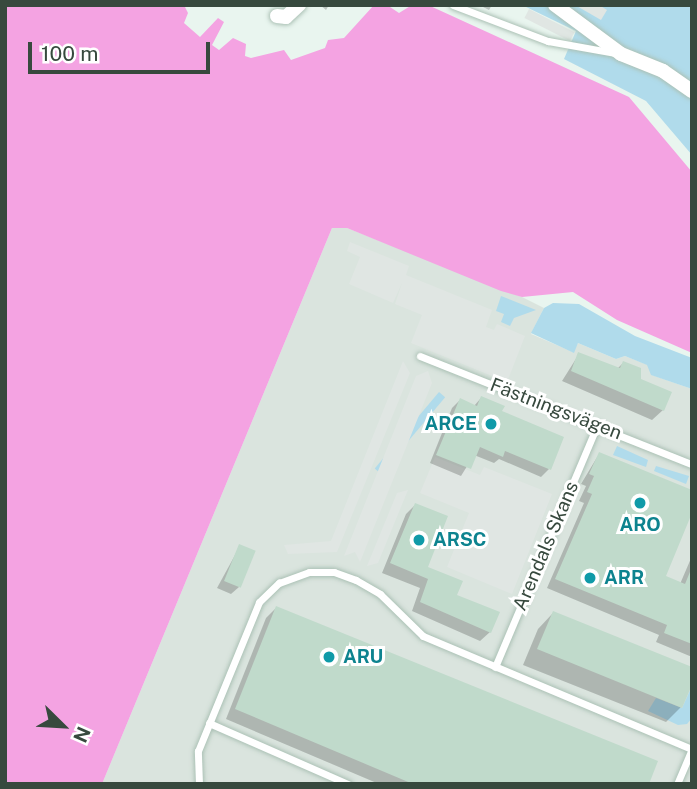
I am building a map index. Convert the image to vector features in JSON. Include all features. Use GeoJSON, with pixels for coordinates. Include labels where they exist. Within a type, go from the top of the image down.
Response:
{"type":"FeatureCollection","features":[{"type":"Feature","properties":{"kind":"street"},"geometry":{"type":"LineString","coordinates":[[277,16],[286,18],[299,5]]}},
{"type":"Feature","properties":{"kind":"street"},"geometry":{"type":"LineString","coordinates":[[555,5],[621,54],[663,71],[692,91]]}},
{"type":"Feature","properties":{"kind":"lane"},"geometry":{"type":"LineString","coordinates":[[453,5],[548,41],[621,54]]}},
{"type":"Feature","properties":{"kind":"lane","name":"Fästningsvägen"},"geometry":{"type":"LineString","coordinates":[[421,356],[692,464]]}},
{"type":"Feature","properties":{"kind":"lane","name":"Arendals Skans"},"geometry":{"type":"LineString","coordinates":[[495,667],[597,425]]}},
{"type":"Feature","properties":{"kind":"lane"},"geometry":{"type":"LineString","coordinates":[[199,784],[196,767],[209,723],[259,602],[279,583],[301,573],[334,572],[364,584],[388,600],[424,636],[692,749],[677,784]]}},
{"type":"Feature","properties":{"kind":"lane"},"geometry":{"type":"LineString","coordinates":[[209,723],[348,784]]}},
{"type":"Feature","properties":{"kind":"shaded area"},"geometry":{"type":"Polygon","coordinates":[[[5,5],[184,5],[188,13],[184,23],[200,37],[218,18],[224,22],[212,45],[219,50],[233,38],[246,44],[245,56],[251,58],[284,50],[291,60],[325,48],[328,40],[344,38],[374,5],[387,5],[399,13],[412,5],[428,5],[629,97],[692,172],[692,353],[617,320],[573,292],[522,297],[501,291],[347,228],[332,228],[102,784],[5,784],[5,5]]]}},
{"type":"Feature","properties":{"kind":"shaded area"},"geometry":{"type":"Polygon","coordinates":[[[522,5],[692,5],[692,155],[646,101],[564,59],[576,31],[522,5]]]}},
{"type":"Feature","properties":{"kind":"shaded area"},"geometry":{"type":"Polygon","coordinates":[[[575,5],[599,5],[607,10],[601,20],[575,5]]]}},
{"type":"Feature","properties":{"kind":"shaded area"},"geometry":{"type":"Polygon","coordinates":[[[529,9],[574,32],[570,41],[524,18],[529,9]]]}},
{"type":"Feature","properties":{"kind":"shaded area"},"geometry":{"type":"Polygon","coordinates":[[[332,228],[347,228],[544,308],[531,334],[573,352],[578,343],[616,359],[625,356],[648,365],[652,375],[692,389],[692,784],[102,784],[332,228]]]}},
{"type":"Feature","properties":{"kind":"shaded area"},"geometry":{"type":"Polygon","coordinates":[[[350,242],[409,266],[406,275],[492,310],[486,327],[494,330],[497,324],[525,336],[507,382],[411,343],[422,315],[395,304],[402,283],[393,303],[349,284],[360,257],[347,251],[350,242]]]}},
{"type":"Feature","properties":{"kind":"shaded area"},"geometry":{"type":"Polygon","coordinates":[[[501,296],[536,310],[514,318],[510,326],[501,322],[504,314],[496,311],[501,296]]]}},
{"type":"Feature","properties":{"kind":"shaded area"},"geometry":{"type":"Polygon","coordinates":[[[553,303],[579,304],[635,336],[692,358],[692,389],[651,375],[647,365],[625,356],[616,359],[578,343],[574,353],[531,333],[544,308],[553,303]]]}},
{"type":"Feature","properties":{"kind":"shaded area"},"geometry":{"type":"Polygon","coordinates":[[[403,361],[410,373],[337,552],[288,554],[284,545],[331,541],[403,361]]]}},
{"type":"Feature","properties":{"kind":"shaded area"},"geometry":{"type":"Polygon","coordinates":[[[428,371],[432,383],[360,562],[355,552],[344,556],[416,376],[428,371]]]}},
{"type":"Feature","properties":{"kind":"shaded area"},"geometry":{"type":"Polygon","coordinates":[[[439,392],[445,397],[381,474],[375,469],[439,392]]]}},
{"type":"Feature","properties":{"kind":"shaded area"},"geometry":{"type":"Polygon","coordinates":[[[617,446],[648,460],[646,467],[613,455],[617,446]]]}},
{"type":"Feature","properties":{"kind":"shaded area"},"geometry":{"type":"Polygon","coordinates":[[[435,457],[480,475],[484,467],[552,494],[512,594],[447,567],[469,513],[420,493],[435,457]]]}},
{"type":"Feature","properties":{"kind":"shaded area"},"geometry":{"type":"Polygon","coordinates":[[[656,466],[689,476],[686,484],[654,471],[656,466]]]}},
{"type":"Feature","properties":{"kind":"shaded area"},"geometry":{"type":"Polygon","coordinates":[[[408,490],[378,563],[367,566],[397,493],[408,490]]]}},
{"type":"Feature","properties":{"kind":"shaded area"},"geometry":{"type":"Polygon","coordinates":[[[692,686],[692,718],[687,724],[678,725],[648,711],[656,698],[682,708],[692,686]]]}},
{"type":"Feature","properties":{"kind":"building"},"geometry":{"type":"Polygon","coordinates":[[[578,352],[620,368],[623,361],[641,368],[641,379],[672,392],[664,411],[571,371],[578,352]]]}},
{"type":"Feature","properties":{"kind":"building","name":"ARCE"},"geometry":{"type":"Polygon","coordinates":[[[481,396],[505,406],[502,411],[564,437],[551,470],[505,451],[503,457],[480,447],[471,469],[436,455],[460,398],[477,406],[481,396]]]}},
{"type":"Feature","properties":{"kind":"building"},"geometry":{"type":"Polygon","coordinates":[[[599,452],[692,490],[692,513],[666,576],[685,584],[692,567],[692,644],[664,633],[667,625],[555,579],[592,494],[587,492],[594,476],[589,474],[599,452]]]}},
{"type":"Feature","properties":{"kind":"building"},"geometry":{"type":"Polygon","coordinates":[[[415,503],[448,516],[428,567],[463,581],[457,595],[500,612],[491,633],[420,602],[428,579],[390,563],[415,503]]]}},
{"type":"Feature","properties":{"kind":"building"},"geometry":{"type":"Polygon","coordinates":[[[239,544],[256,551],[241,588],[224,581],[239,544]]]}},
{"type":"Feature","properties":{"kind":"building","name":"ARU"},"geometry":{"type":"Polygon","coordinates":[[[276,606],[658,761],[649,784],[413,784],[235,709],[276,606]]]}},
{"type":"Feature","properties":{"kind":"building"},"geometry":{"type":"Polygon","coordinates":[[[553,611],[692,667],[692,685],[682,708],[537,649],[553,611]]]}},
{"type":"Feature","properties":{"kind":"place","name":"ARCE"},"geometry":{"type":"Point","coordinates":[491,424]}},
{"type":"Feature","properties":{"kind":"place","name":"ARO"},"geometry":{"type":"Point","coordinates":[640,503]}},
{"type":"Feature","properties":{"kind":"place","name":"ARSC"},"geometry":{"type":"Point","coordinates":[419,540]}},
{"type":"Feature","properties":{"kind":"place","name":"ARR"},"geometry":{"type":"Point","coordinates":[590,578]}},
{"type":"Feature","properties":{"kind":"place","name":"ARU"},"geometry":{"type":"Point","coordinates":[329,657]}}]}
